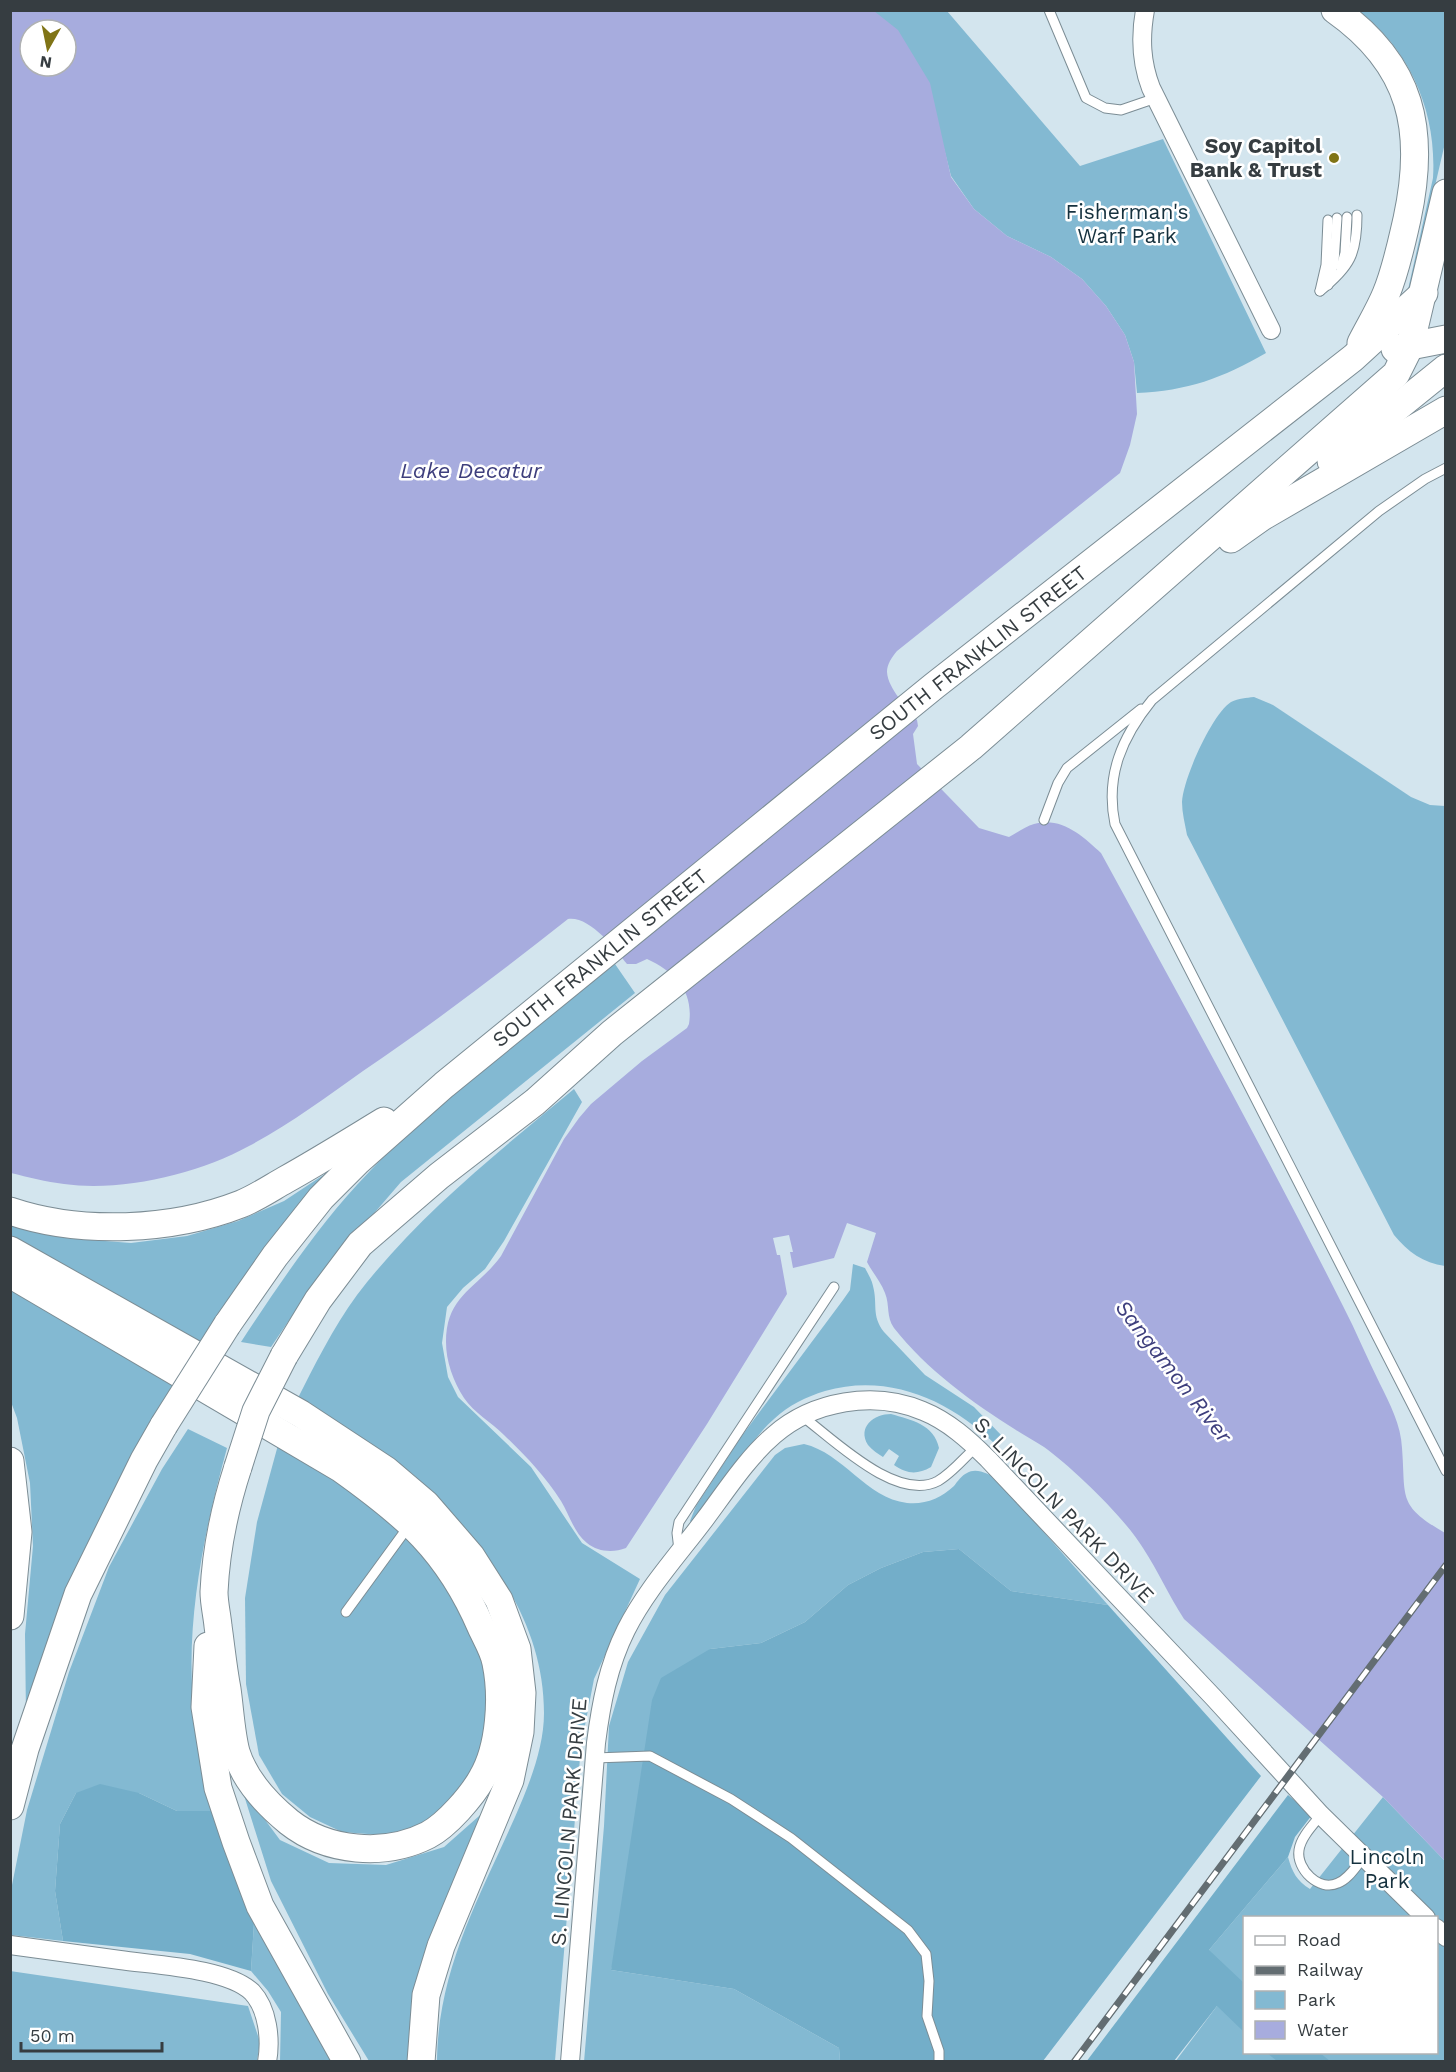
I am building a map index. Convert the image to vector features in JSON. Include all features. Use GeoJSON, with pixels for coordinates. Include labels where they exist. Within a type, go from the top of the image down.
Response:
{"type":"FeatureCollection","features":[{"type":"Feature","properties":{"kind":"main road"},"geometry":{"type":"LineString","coordinates":[[1335,10],[1370,40],[1395,74],[1404,90],[1412,114],[1416,141],[1416,169],[1412,196],[1393,274],[1385,296],[1353,358]]}},
{"type":"Feature","properties":{"kind":"main road"},"geometry":{"type":"LineString","coordinates":[[348,2061],[260,1906],[218,1788],[205,1707],[208,1634],[221,1530],[256,1411],[284,1356],[318,1300],[360,1244],[439,1176],[535,1102],[612,1033],[971,747],[1396,374],[1410,346],[1446,193]]}},
{"type":"Feature","properties":{"kind":"main road","name":"SOUTH FRANKLIN STREET"},"geometry":{"type":"LineString","coordinates":[[10,1806],[28,1739],[78,1594],[144,1460],[227,1324],[275,1256],[321,1198],[357,1162],[444,1084],[934,686],[1353,358],[1446,274]]}},
{"type":"Feature","properties":{"kind":"main road"},"geometry":{"type":"LineString","coordinates":[[1353,358],[1446,339]]}},
{"type":"Feature","properties":{"kind":"main road"},"geometry":{"type":"LineString","coordinates":[[1095,639],[1262,517],[1446,368]]}},
{"type":"Feature","properties":{"kind":"main road"},"geometry":{"type":"LineString","coordinates":[[1262,517],[1446,410]]}},
{"type":"Feature","properties":{"kind":"main road"},"geometry":{"type":"LineString","coordinates":[[10,1211],[69,1223],[112,1227],[132,1227],[203,1215],[241,1203],[274,1186],[444,1084]]}},
{"type":"Feature","properties":{"kind":"main road"},"geometry":{"type":"LineString","coordinates":[[10,1250],[301,1414],[386,1470],[434,1513],[471,1556],[499,1600],[517,1649],[522,1693],[520,1732],[510,1780],[441,1946],[426,1995],[421,2061]]}},
{"type":"Feature","properties":{"kind":"main road"},"geometry":{"type":"LineString","coordinates":[[10,1274],[339,1468],[384,1499],[439,1553],[468,1596],[496,1661],[499,1696],[496,1741],[483,1777],[463,1806],[429,1834],[397,1845],[364,1849],[329,1843],[301,1831],[272,1808],[250,1781],[236,1753],[214,1594]]}},
{"type":"Feature","properties":{"kind":"main road"},"geometry":{"type":"LineString","coordinates":[[10,1461],[18,1532],[10,1616]]}},
{"type":"Feature","properties":{"kind":"street"},"geometry":{"type":"LineString","coordinates":[[1145,10],[1142,38],[1145,73],[1271,330]]}},
{"type":"Feature","properties":{"kind":"street","name":"S. LINCOLN PARK DRIVE"},"geometry":{"type":"LineString","coordinates":[[570,2061],[595,1758],[602,1700],[612,1662],[626,1630],[649,1594],[761,1447],[787,1424],[802,1416],[818,1409],[858,1401],[908,1405],[937,1418],[976,1447],[1214,1698],[1321,1815],[1425,1916]]}},
{"type":"Feature","properties":{"kind":"street"},"geometry":{"type":"LineString","coordinates":[[10,1946],[194,1970],[239,1982],[253,1993],[262,2007],[266,2022],[268,2059]]}},
{"type":"Feature","properties":{"kind":"lane"},"geometry":{"type":"LineString","coordinates":[[1049,10],[1086,98],[1105,108],[1121,110],[1156,98]]}},
{"type":"Feature","properties":{"kind":"lane"},"geometry":{"type":"LineString","coordinates":[[1343,218],[1345,253],[1339,276],[1328,285],[1320,291],[1326,265],[1343,218]]}},
{"type":"Feature","properties":{"kind":"lane"},"geometry":{"type":"LineString","coordinates":[[1044,820],[1058,783],[1067,768],[1379,511],[1425,479],[1446,468]]}},
{"type":"Feature","properties":{"kind":"lane"},"geometry":{"type":"LineString","coordinates":[[1152,700],[1133,726],[1118,760],[1111,788],[1115,824],[1446,1471]]}},
{"type":"Feature","properties":{"kind":"lane"},"geometry":{"type":"LineString","coordinates":[[679,1553],[677,1533],[679,1522],[834,1287]]}},
{"type":"Feature","properties":{"kind":"lane"},"geometry":{"type":"LineString","coordinates":[[802,1416],[883,1476],[905,1485],[922,1487],[938,1480],[976,1447]]}},
{"type":"Feature","properties":{"kind":"lane"},"geometry":{"type":"LineString","coordinates":[[346,1612],[411,1523]]}},
{"type":"Feature","properties":{"kind":"lane"},"geometry":{"type":"LineString","coordinates":[[595,1758],[650,1756],[731,1798],[791,1838],[908,1930],[926,1954],[929,1981],[927,2016],[939,2051],[939,2061]]}},
{"type":"Feature","properties":{"kind":"lane"},"geometry":{"type":"LineString","coordinates":[[1321,1815],[1302,1840],[1299,1849],[1301,1867],[1308,1875],[1320,1884],[1328,1886],[1338,1884],[1364,1857]]}},
{"type":"Feature","properties":{"kind":"green space","name":"Fisherman's Warf Park"},"geometry":{"type":"Polygon","coordinates":[[[874,11],[947,11],[1080,166],[1163,139],[1266,353],[1235,370],[1204,382],[1155,392],[1137,393],[1134,362],[1125,335],[1106,306],[1082,279],[1051,257],[1007,236],[974,209],[951,176],[940,133],[874,11]]]}},
{"type":"Feature","properties":{"kind":"green space"},"geometry":{"type":"Polygon","coordinates":[[[1359,11],[1445,11],[1445,143],[1410,293],[1407,294],[1433,178],[1430,130],[1417,85],[1406,64],[1393,45],[1359,11]]]}},
{"type":"Feature","properties":{"kind":"green space"},"geometry":{"type":"Polygon","coordinates":[[[1254,697],[1273,705],[1411,797],[1430,805],[1445,806],[1445,1266],[1416,1256],[1394,1235],[1187,835],[1182,802],[1187,778],[1207,733],[1215,719],[1231,702],[1254,697]]]}},
{"type":"Feature","properties":{"kind":"green space"},"geometry":{"type":"Polygon","coordinates":[[[615,964],[635,993],[401,1182],[315,1282],[271,1347],[241,1342],[293,1265],[327,1220],[392,1148],[427,1115],[501,1053],[615,964]]]}},
{"type":"Feature","properties":{"kind":"green space"},"geometry":{"type":"Polygon","coordinates":[[[574,1089],[582,1102],[504,1241],[485,1269],[463,1288],[447,1307],[442,1343],[448,1377],[458,1397],[531,1467],[582,1543],[640,1579],[594,1679],[581,1746],[555,2061],[437,2061],[439,2028],[453,1965],[463,1935],[515,1817],[539,1753],[544,1713],[543,1688],[538,1664],[532,1641],[513,1596],[486,1555],[440,1500],[405,1468],[296,1402],[340,1321],[357,1295],[381,1266],[406,1238],[460,1186],[574,1089]]]}},
{"type":"Feature","properties":{"kind":"green space"},"geometry":{"type":"Polygon","coordinates":[[[328,1172],[332,1177],[199,1345],[11,1237],[11,1224],[66,1238],[131,1243],[187,1236],[238,1221],[284,1201],[328,1172]]]}},
{"type":"Feature","properties":{"kind":"green space"},"geometry":{"type":"Polygon","coordinates":[[[853,1264],[865,1268],[871,1279],[876,1315],[884,1332],[925,1375],[974,1407],[1003,1437],[1003,1440],[995,1444],[958,1415],[917,1394],[895,1388],[872,1386],[849,1386],[825,1391],[792,1406],[769,1424],[691,1522],[696,1506],[741,1437],[850,1290],[853,1264]]]}},
{"type":"Feature","properties":{"kind":"green space"},"geometry":{"type":"Polygon","coordinates":[[[11,1283],[176,1381],[26,1717],[25,1634],[33,1546],[30,1483],[17,1418],[11,1402],[11,1283]]]}},
{"type":"Feature","properties":{"kind":"green space"},"geometry":{"type":"Polygon","coordinates":[[[891,1414],[921,1424],[932,1433],[939,1448],[931,1467],[917,1472],[903,1470],[894,1465],[899,1456],[889,1449],[883,1457],[868,1445],[865,1439],[866,1427],[873,1419],[891,1414]]]}},
{"type":"Feature","properties":{"kind":"green space"},"geometry":{"type":"Polygon","coordinates":[[[188,1429],[227,1448],[198,1581],[192,1650],[195,1717],[214,1811],[177,1811],[139,1793],[76,1793],[60,1824],[55,1891],[63,1941],[11,1935],[11,1890],[27,1810],[69,1672],[109,1567],[162,1469],[188,1429]]]}},
{"type":"Feature","properties":{"kind":"green space"},"geometry":{"type":"Polygon","coordinates":[[[804,1444],[831,1456],[879,1493],[907,1503],[926,1502],[944,1494],[963,1475],[971,1471],[990,1475],[997,1479],[1108,1605],[1011,1591],[959,1549],[923,1552],[881,1568],[848,1585],[805,1622],[761,1643],[710,1649],[611,1970],[734,1989],[839,2048],[840,2061],[584,2062],[604,1826],[609,1726],[628,1662],[665,1595],[775,1455],[785,1448],[804,1444]]]}},
{"type":"Feature","properties":{"kind":"green space"},"geometry":{"type":"Polygon","coordinates":[[[278,1445],[376,1506],[427,1556],[469,1615],[493,1680],[489,1743],[464,1791],[422,1826],[381,1835],[342,1832],[310,1817],[282,1794],[259,1755],[246,1684],[245,1598],[257,1522],[278,1445]]]}},
{"type":"Feature","properties":{"kind":"green space"},"geometry":{"type":"Polygon","coordinates":[[[242,1789],[280,1840],[329,1863],[386,1865],[444,1847],[487,1809],[428,1941],[414,2004],[409,2061],[369,2061],[328,1994],[271,1881],[242,1789]]]}},
{"type":"Feature","properties":{"kind":"green space","name":"Lincoln Park"},"geometry":{"type":"Polygon","coordinates":[[[1383,1797],[1445,1861],[1445,2061],[1175,2062],[1217,2006],[1209,1950],[1288,1857],[1291,1867],[1302,1883],[1310,1889],[1383,1797]]]}},
{"type":"Feature","properties":{"kind":"green space"},"geometry":{"type":"Polygon","coordinates":[[[254,1923],[337,2061],[280,2061],[281,2012],[268,1991],[251,1971],[254,1923]]]}},
{"type":"Feature","properties":{"kind":"green space"},"geometry":{"type":"Polygon","coordinates":[[[10,1971],[248,2006],[260,2042],[257,2061],[11,2061],[10,1971]]]}},
{"type":"Feature","properties":{"kind":"shaded area"},"geometry":{"type":"Polygon","coordinates":[[[959,1549],[1011,1591],[1108,1605],[1261,1776],[1043,2061],[840,2061],[839,2048],[734,1989],[611,1970],[652,1700],[661,1678],[710,1649],[761,1643],[805,1622],[848,1585],[881,1568],[923,1552],[959,1549]]]}},
{"type":"Feature","properties":{"kind":"shaded area"},"geometry":{"type":"Polygon","coordinates":[[[100,1784],[139,1793],[177,1811],[214,1811],[254,1923],[251,1971],[190,1954],[63,1941],[55,1891],[60,1824],[76,1793],[100,1784]]]}},
{"type":"Feature","properties":{"kind":"shaded area"},"geometry":{"type":"Polygon","coordinates":[[[1288,1795],[1312,1815],[1295,1837],[1288,1857],[1209,1950],[1243,1982],[1243,2031],[1217,2006],[1174,2061],[1086,2062],[1288,1795]]]}},
{"type":"Feature","properties":{"kind":"shaded area"},"geometry":{"type":"Polygon","coordinates":[[[1268,2054],[1321,2054],[1330,2061],[1277,2061],[1268,2054]]]}},
{"type":"Feature","properties":{"kind":"water","name":"Lake Decatur"},"geometry":{"type":"Polygon","coordinates":[[[11,11],[874,11],[898,30],[930,83],[951,177],[974,209],[1007,236],[1051,257],[1082,279],[1106,306],[1125,335],[1134,362],[1137,414],[1130,445],[1120,473],[897,651],[888,666],[888,678],[899,698],[917,720],[918,726],[913,734],[917,764],[979,828],[1009,837],[1031,825],[1044,822],[1053,823],[1079,834],[1101,853],[1284,1192],[1348,1315],[1388,1399],[1400,1431],[1407,1499],[1419,1515],[1445,1533],[1445,1861],[1383,1797],[1184,1619],[1148,1557],[1124,1522],[1083,1480],[1044,1447],[967,1397],[935,1371],[907,1343],[892,1324],[885,1293],[867,1262],[876,1233],[847,1223],[834,1258],[793,1268],[790,1252],[793,1252],[789,1235],[773,1238],[777,1255],[780,1255],[787,1294],[707,1424],[626,1548],[616,1551],[601,1550],[582,1539],[561,1501],[541,1474],[499,1430],[464,1398],[451,1371],[446,1342],[451,1313],[464,1294],[501,1256],[564,1139],[579,1118],[591,1104],[642,1061],[687,1028],[689,1024],[690,1012],[685,992],[674,977],[647,959],[636,964],[627,964],[601,934],[585,923],[576,919],[568,919],[441,1016],[321,1101],[278,1129],[229,1156],[183,1172],[135,1183],[87,1186],[44,1181],[11,1173],[11,11]]]}},
{"type":"Feature","properties":{"kind":"railway"},"geometry":{"type":"LineString","coordinates":[[1074,2062],[1446,1565]]}},
{"type":"Feature","properties":{"kind":"place","name":"Soy Capitol Bank & Trust"},"geometry":{"type":"Point","coordinates":[1334,158]}},
{"type":"Feature","properties":{"kind":"water label","name":"Sangamon River"},"geometry":{"type":"Point","coordinates":[1174,1371]}}]}
